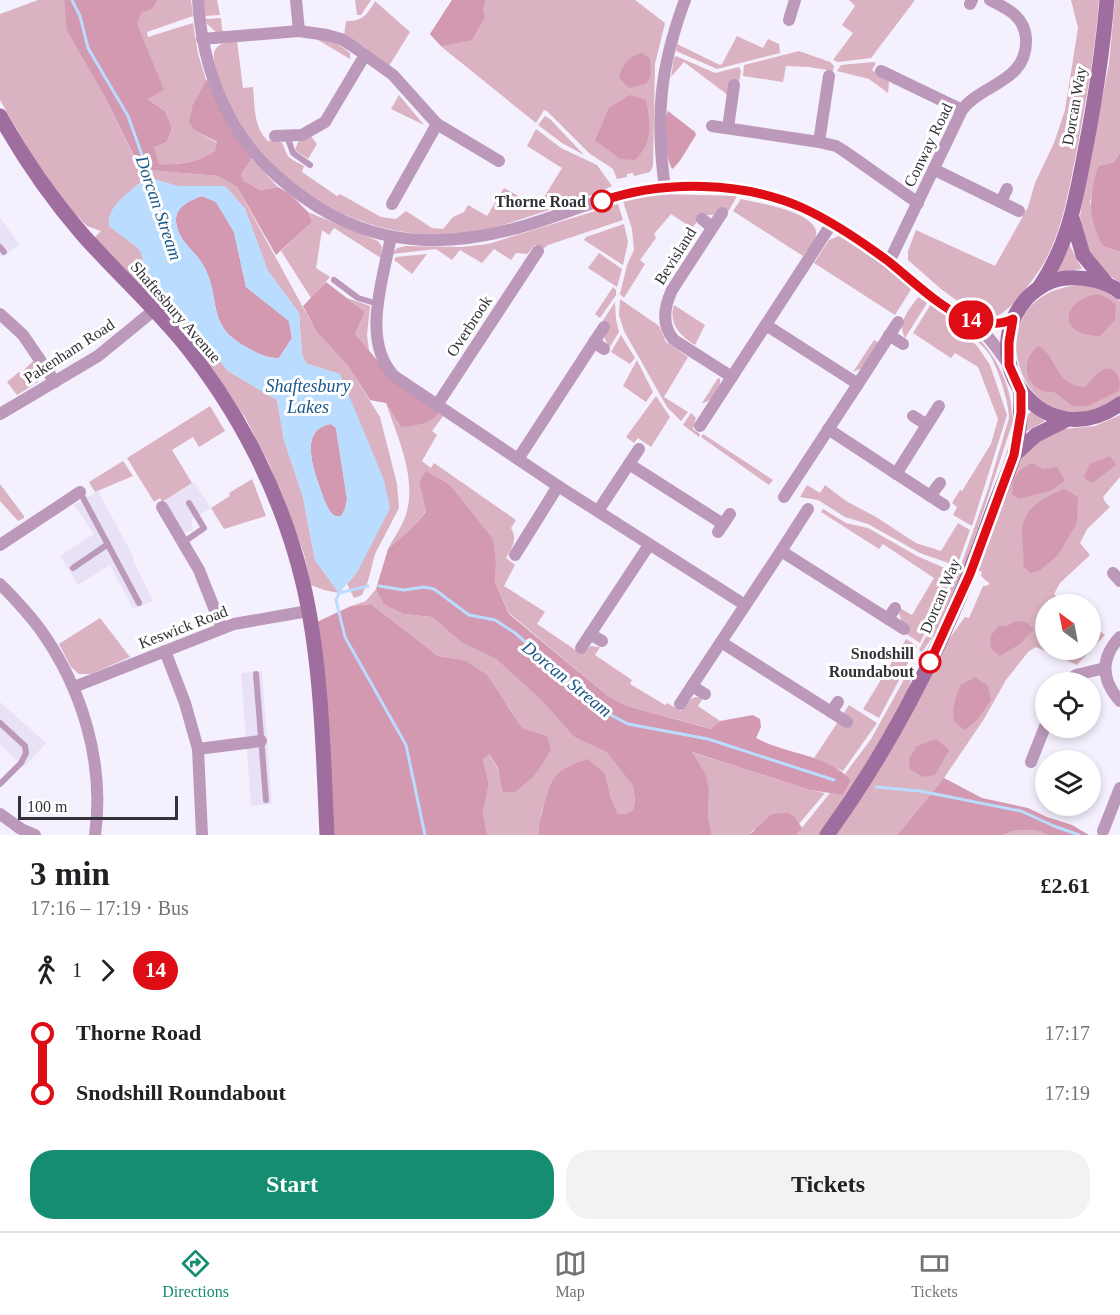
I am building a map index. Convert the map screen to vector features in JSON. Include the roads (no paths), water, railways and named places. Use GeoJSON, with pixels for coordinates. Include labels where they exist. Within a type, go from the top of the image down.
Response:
{"type":"FeatureCollection","features":[{"type":"Feature","properties":{"kind":"main road","name":"Dorcan Way"},"geometry":{"type":"LineString","coordinates":[[1039,288],[1056,257],[1072,218],[1099,74],[1107,0]]}},
{"type":"Feature","properties":{"kind":"main road","name":"Shaftesbury Avenue"},"geometry":{"type":"LineString","coordinates":[[0,116],[30,165],[58,204],[84,236],[190,352],[219,390],[243,430],[284,522],[298,566],[308,611],[319,691],[327,835]]}},
{"type":"Feature","properties":{"kind":"main road","name":"Dorcan Way"},"geometry":{"type":"LineString","coordinates":[[1072,218],[1083,255],[1113,288]]}},
{"type":"Feature","properties":{"kind":"main road"},"geometry":{"type":"LineString","coordinates":[[1113,288],[1072,278],[1060,279],[1039,288],[1013,319],[1009,342],[1009,365],[1021,392],[1039,408],[1066,420],[1099,415],[1120,404]]}},
{"type":"Feature","properties":{"kind":"main road","name":"Dorcan Way"},"geometry":{"type":"LineString","coordinates":[[827,835],[890,738],[945,633],[970,574],[1014,455],[1021,413],[1021,392]]}},
{"type":"Feature","properties":{"kind":"main road","name":"Dorcan Way"},"geometry":{"type":"LineString","coordinates":[[1014,455],[1036,435],[1066,420]]}},
{"type":"Feature","properties":{"kind":"street"},"geometry":{"type":"LineString","coordinates":[[198,0],[202,39],[221,100],[229,117],[263,164],[294,192],[352,225],[391,237],[426,242],[471,239],[514,229],[619,195],[665,188],[712,188],[752,193],[801,208],[832,223],[889,262],[923,290],[972,321],[995,345],[1009,365]]}},
{"type":"Feature","properties":{"kind":"street"},"geometry":{"type":"LineString","coordinates":[[296,0],[298,31]]}},
{"type":"Feature","properties":{"kind":"street"},"geometry":{"type":"LineString","coordinates":[[665,188],[659,129],[661,90],[668,51],[685,0]]}},
{"type":"Feature","properties":{"kind":"street"},"geometry":{"type":"LineString","coordinates":[[789,20],[795,0]]}},
{"type":"Feature","properties":{"kind":"street","name":"Conway Road"},"geometry":{"type":"LineString","coordinates":[[889,262],[962,110],[974,98],[1009,76],[1024,55],[1026,40],[1021,21],[997,1]]}},
{"type":"Feature","properties":{"kind":"street"},"geometry":{"type":"LineString","coordinates":[[202,39],[298,31],[313,32],[340,39],[393,75],[437,124],[498,161]]}},
{"type":"Feature","properties":{"kind":"street"},"geometry":{"type":"LineString","coordinates":[[281,135],[309,132],[325,122],[365,56]]}},
{"type":"Feature","properties":{"kind":"street"},"geometry":{"type":"LineString","coordinates":[[881,71],[962,110]]}},
{"type":"Feature","properties":{"kind":"street"},"geometry":{"type":"LineString","coordinates":[[819,142],[829,76]]}},
{"type":"Feature","properties":{"kind":"street"},"geometry":{"type":"LineString","coordinates":[[892,92],[898,80]]}},
{"type":"Feature","properties":{"kind":"street"},"geometry":{"type":"LineString","coordinates":[[728,128],[734,85]]}},
{"type":"Feature","properties":{"kind":"street"},"geometry":{"type":"LineString","coordinates":[[392,204],[437,124]]}},
{"type":"Feature","properties":{"kind":"street"},"geometry":{"type":"LineString","coordinates":[[712,126],[819,142],[844,151],[918,203]]}},
{"type":"Feature","properties":{"kind":"street"},"geometry":{"type":"LineString","coordinates":[[935,170],[1019,211]]}},
{"type":"Feature","properties":{"kind":"street"},"geometry":{"type":"LineString","coordinates":[[1001,202],[1007,189]]}},
{"type":"Feature","properties":{"kind":"street","name":"Bevisland"},"geometry":{"type":"LineString","coordinates":[[722,213],[672,290],[667,301],[665,322],[674,340],[732,377]]}},
{"type":"Feature","properties":{"kind":"street","name":"Bevisland"},"geometry":{"type":"LineString","coordinates":[[702,219],[712,227]]}},
{"type":"Feature","properties":{"kind":"street"},"geometry":{"type":"LineString","coordinates":[[700,426],[832,223]]}},
{"type":"Feature","properties":{"kind":"street"},"geometry":{"type":"LineString","coordinates":[[391,237],[378,304],[376,339],[387,367],[402,383],[745,605]]}},
{"type":"Feature","properties":{"kind":"street","name":"Overbrook"},"geometry":{"type":"LineString","coordinates":[[437,405],[523,262],[538,251]]}},
{"type":"Feature","properties":{"kind":"street","name":"Pakenham Road"},"geometry":{"type":"LineString","coordinates":[[0,414],[107,350],[153,311]]}},
{"type":"Feature","properties":{"kind":"street"},"geometry":{"type":"LineString","coordinates":[[0,314],[23,334],[56,382]]}},
{"type":"Feature","properties":{"kind":"street"},"geometry":{"type":"LineString","coordinates":[[972,321],[999,323],[1013,319]]}},
{"type":"Feature","properties":{"kind":"street"},"geometry":{"type":"LineString","coordinates":[[784,497],[793,472],[828,429],[898,322]]}},
{"type":"Feature","properties":{"kind":"street"},"geometry":{"type":"LineString","coordinates":[[766,325],[858,384]]}},
{"type":"Feature","properties":{"kind":"street"},"geometry":{"type":"LineString","coordinates":[[518,459],[599,346],[604,327]]}},
{"type":"Feature","properties":{"kind":"street"},"geometry":{"type":"LineString","coordinates":[[889,335],[903,344]]}},
{"type":"Feature","properties":{"kind":"street"},"geometry":{"type":"LineString","coordinates":[[896,474],[939,406]]}},
{"type":"Feature","properties":{"kind":"street"},"geometry":{"type":"LineString","coordinates":[[913,416],[927,425]]}},
{"type":"Feature","properties":{"kind":"street"},"geometry":{"type":"LineString","coordinates":[[828,429],[944,506]]}},
{"type":"Feature","properties":{"kind":"street"},"geometry":{"type":"LineString","coordinates":[[598,511],[639,449]]}},
{"type":"Feature","properties":{"kind":"street"},"geometry":{"type":"LineString","coordinates":[[629,464],[723,523]]}},
{"type":"Feature","properties":{"kind":"street"},"geometry":{"type":"LineString","coordinates":[[930,496],[940,483]]}},
{"type":"Feature","properties":{"kind":"street"},"geometry":{"type":"LineString","coordinates":[[514,555],[558,486]]}},
{"type":"Feature","properties":{"kind":"street"},"geometry":{"type":"LineString","coordinates":[[0,545],[80,492]]}},
{"type":"Feature","properties":{"kind":"street"},"geometry":{"type":"LineString","coordinates":[[162,507],[199,570],[222,628]]}},
{"type":"Feature","properties":{"kind":"street"},"geometry":{"type":"LineString","coordinates":[[680,704],[808,509]]}},
{"type":"Feature","properties":{"kind":"street"},"geometry":{"type":"LineString","coordinates":[[515,528],[527,535]]}},
{"type":"Feature","properties":{"kind":"street"},"geometry":{"type":"LineString","coordinates":[[581,648],[649,545]]}},
{"type":"Feature","properties":{"kind":"street"},"geometry":{"type":"LineString","coordinates":[[781,550],[904,629]]}},
{"type":"Feature","properties":{"kind":"street"},"geometry":{"type":"LineString","coordinates":[[2,589],[40,628],[74,687],[88,730],[95,766],[98,802],[95,835]]}},
{"type":"Feature","properties":{"kind":"street"},"geometry":{"type":"LineString","coordinates":[[888,619],[895,608]]}},
{"type":"Feature","properties":{"kind":"street","name":"Keswick Road"},"geometry":{"type":"LineString","coordinates":[[74,687],[222,628],[250,620],[308,611]]}},
{"type":"Feature","properties":{"kind":"street"},"geometry":{"type":"LineString","coordinates":[[590,634],[602,641]]}},
{"type":"Feature","properties":{"kind":"street"},"geometry":{"type":"LineString","coordinates":[[1120,637],[1112,645],[1105,668],[1108,685],[1120,701]]}},
{"type":"Feature","properties":{"kind":"street"},"geometry":{"type":"LineString","coordinates":[[721,642],[835,707],[847,722]]}},
{"type":"Feature","properties":{"kind":"street"},"geometry":{"type":"LineString","coordinates":[[165,651],[198,749],[202,835]]}},
{"type":"Feature","properties":{"kind":"street"},"geometry":{"type":"LineString","coordinates":[[1088,672],[1105,668]]}},
{"type":"Feature","properties":{"kind":"street"},"geometry":{"type":"LineString","coordinates":[[692,686],[705,694]]}},
{"type":"Feature","properties":{"kind":"street"},"geometry":{"type":"LineString","coordinates":[[1031,762],[1040,738]]}},
{"type":"Feature","properties":{"kind":"street"},"geometry":{"type":"LineString","coordinates":[[198,749],[261,741]]}},
{"type":"Feature","properties":{"kind":"street"},"geometry":{"type":"LineString","coordinates":[[1102,831],[1120,788]]}},
{"type":"Feature","properties":{"kind":"street"},"geometry":{"type":"LineString","coordinates":[[0,814],[21,829],[35,835]]}},
{"type":"Feature","properties":{"kind":"lane"},"geometry":{"type":"LineString","coordinates":[[281,135],[293,153],[310,165]]}},
{"type":"Feature","properties":{"kind":"lane"},"geometry":{"type":"LineString","coordinates":[[334,280],[358,298],[378,304]]}},
{"type":"Feature","properties":{"kind":"lane"},"geometry":{"type":"LineString","coordinates":[[80,492],[139,603]]}},
{"type":"Feature","properties":{"kind":"lane"},"geometry":{"type":"LineString","coordinates":[[184,542],[204,528],[189,503]]}},
{"type":"Feature","properties":{"kind":"lane"},"geometry":{"type":"LineString","coordinates":[[73,568],[108,544]]}},
{"type":"Feature","properties":{"kind":"lane"},"geometry":{"type":"LineString","coordinates":[[256,674],[266,800]]}},
{"type":"Feature","properties":{"kind":"lane"},"geometry":{"type":"LineString","coordinates":[[0,723],[25,746],[26,753],[21,763],[0,784]]}},
{"type":"Feature","properties":{"kind":"water","name":"Shaftesbury Lakes"},"geometry":{"type":"Polygon","coordinates":[[[147,177],[177,186],[225,186],[245,209],[268,271],[299,313],[302,355],[307,364],[340,374],[384,480],[390,508],[358,571],[339,593],[315,560],[303,497],[284,440],[277,400],[228,371],[144,267],[141,252],[137,247],[109,226],[109,218],[116,204],[147,177]],[[202,196],[179,210],[176,219],[177,226],[182,239],[204,266],[220,321],[235,339],[248,348],[263,355],[279,358],[292,338],[289,321],[246,287],[234,232],[216,202],[202,196]],[[331,424],[321,427],[315,433],[311,450],[312,460],[326,505],[332,514],[341,516],[347,499],[336,428],[331,424]]]}},
{"type":"Feature","properties":{"kind":"waterway","name":"Dorcan Stream"},"geometry":{"type":"LineString","coordinates":[[72,0],[80,16],[88,48],[128,116],[148,179]]}},
{"type":"Feature","properties":{"kind":"waterway","name":"Dorcan Stream"},"geometry":{"type":"LineString","coordinates":[[339,590],[339,593],[368,586]]}},
{"type":"Feature","properties":{"kind":"waterway","name":"Dorcan Stream"},"geometry":{"type":"LineString","coordinates":[[379,586],[404,590],[424,587],[434,589],[469,615],[495,620],[515,633],[609,714],[628,724],[708,739],[834,780]]}},
{"type":"Feature","properties":{"kind":"waterway","name":"Dorcan Stream"},"geometry":{"type":"LineString","coordinates":[[339,593],[336,600],[345,637],[406,745],[425,835]]}},
{"type":"Feature","properties":{"kind":"waterway","name":"Dorcan Stream"},"geometry":{"type":"LineString","coordinates":[[876,787],[920,791],[1021,811],[1079,835]]}},
{"type":"Feature","properties":{"kind":"place","name":"Thorne Road"},"geometry":{"type":"Point","coordinates":[602,201]}},
{"type":"Feature","properties":{"kind":"place","name":"Snodshill Roundabout"},"geometry":{"type":"Point","coordinates":[930,662]}}]}
